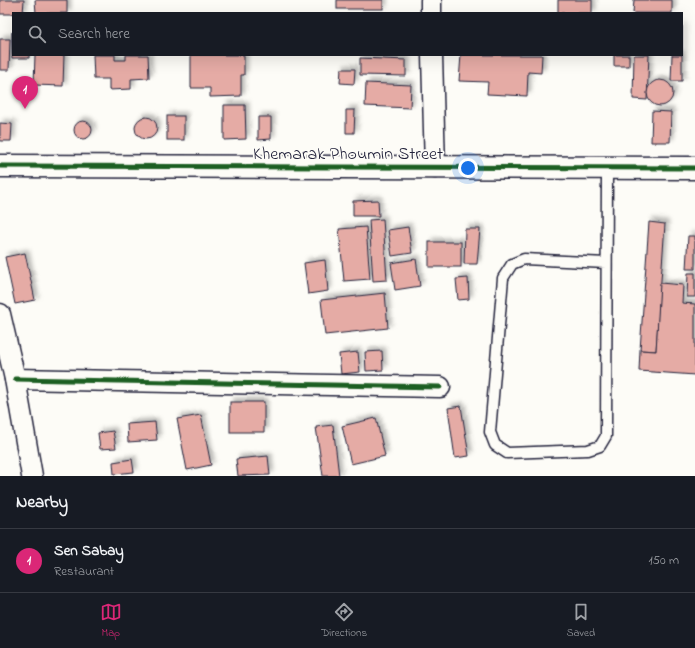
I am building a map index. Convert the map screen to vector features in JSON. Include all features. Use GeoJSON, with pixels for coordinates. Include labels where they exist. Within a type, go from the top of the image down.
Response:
{"type":"FeatureCollection","features":[{"type":"Feature","properties":{"kind":"street"},"geometry":{"type":"LineString","coordinates":[[431,0],[431,12]]}},
{"type":"Feature","properties":{"kind":"street"},"geometry":{"type":"LineString","coordinates":[[432,56],[435,168]]}},
{"type":"Feature","properties":{"kind":"street","name":"Khemarak Phoumin Street"},"geometry":{"type":"LineString","coordinates":[[0,166],[695,168]]}},
{"type":"Feature","properties":{"kind":"street"},"geometry":{"type":"LineString","coordinates":[[0,314],[15,379],[32,476]]}},
{"type":"Feature","properties":{"kind":"street"},"geometry":{"type":"LineString","coordinates":[[15,379],[440,387]]}},
{"type":"Feature","properties":{"kind":"lane"},"geometry":{"type":"LineString","coordinates":[[606,168],[606,263],[606,436],[600,446],[588,450],[507,453],[495,445],[490,432],[503,278],[512,264],[524,259],[606,263]]}},
{"type":"Feature","properties":{"kind":"building"},"geometry":{"type":"Polygon","coordinates":[[[0,0],[24,0],[23,12],[0,14],[0,0]]]}},
{"type":"Feature","properties":{"kind":"building"},"geometry":{"type":"Polygon","coordinates":[[[35,0],[67,0],[67,12],[36,12],[35,0]]]}},
{"type":"Feature","properties":{"kind":"building"},"geometry":{"type":"Polygon","coordinates":[[[337,0],[383,0],[383,9],[337,9],[337,0]]]}},
{"type":"Feature","properties":{"kind":"building"},"geometry":{"type":"Polygon","coordinates":[[[558,0],[592,0],[592,12],[558,12],[558,0]]]}},
{"type":"Feature","properties":{"kind":"building"},"geometry":{"type":"Polygon","coordinates":[[[634,0],[672,0],[672,12],[633,12],[634,0]]]}},
{"type":"Feature","properties":{"kind":"building"},"geometry":{"type":"Polygon","coordinates":[[[0,39],[10,39],[9,70],[0,70],[0,39]]]}},
{"type":"Feature","properties":{"kind":"building"},"geometry":{"type":"Polygon","coordinates":[[[12,56],[29,56],[29,58],[12,58],[12,56]]]}},
{"type":"Feature","properties":{"kind":"building"},"geometry":{"type":"Polygon","coordinates":[[[35,56],[64,56],[63,86],[34,85],[35,56]]]}},
{"type":"Feature","properties":{"kind":"building"},"geometry":{"type":"Polygon","coordinates":[[[93,56],[115,56],[115,60],[126,60],[126,56],[148,56],[149,78],[131,79],[131,89],[109,90],[109,79],[94,79],[93,56]]]}},
{"type":"Feature","properties":{"kind":"building"},"geometry":{"type":"Polygon","coordinates":[[[191,56],[244,56],[244,75],[241,75],[241,96],[210,97],[210,88],[191,88],[191,56]]]}},
{"type":"Feature","properties":{"kind":"building"},"geometry":{"type":"Polygon","coordinates":[[[461,56],[542,56],[541,73],[528,72],[527,96],[487,94],[488,82],[459,81],[461,56]]]}},
{"type":"Feature","properties":{"kind":"building"},"geometry":{"type":"Polygon","coordinates":[[[614,56],[629,56],[629,66],[614,66],[614,56]]]}},
{"type":"Feature","properties":{"kind":"building"},"geometry":{"type":"Polygon","coordinates":[[[634,56],[649,56],[647,100],[633,99],[634,56]]]}},
{"type":"Feature","properties":{"kind":"building"},"geometry":{"type":"Polygon","coordinates":[[[672,56],[682,56],[682,81],[671,81],[672,56]]]}},
{"type":"Feature","properties":{"kind":"building"},"geometry":{"type":"Polygon","coordinates":[[[360,58],[406,60],[406,76],[360,75],[360,58]]]}},
{"type":"Feature","properties":{"kind":"building"},"geometry":{"type":"Polygon","coordinates":[[[341,69],[355,69],[354,84],[340,83],[341,69]]]}},
{"type":"Feature","properties":{"kind":"building"},"geometry":{"type":"Polygon","coordinates":[[[660,80],[669,84],[673,93],[669,102],[660,106],[651,102],[647,93],[651,84],[660,80]]]}},
{"type":"Feature","properties":{"kind":"building"},"geometry":{"type":"Polygon","coordinates":[[[366,83],[411,85],[410,108],[365,106],[366,83]]]}},
{"type":"Feature","properties":{"kind":"building"},"geometry":{"type":"Polygon","coordinates":[[[224,105],[245,105],[246,139],[224,140],[224,105]]]}},
{"type":"Feature","properties":{"kind":"building"},"geometry":{"type":"Polygon","coordinates":[[[346,110],[355,110],[354,133],[346,133],[346,110]]]}},
{"type":"Feature","properties":{"kind":"building"},"geometry":{"type":"Polygon","coordinates":[[[652,111],[671,112],[670,142],[651,142],[652,111]]]}},
{"type":"Feature","properties":{"kind":"building"},"geometry":{"type":"Polygon","coordinates":[[[167,116],[184,116],[184,140],[167,140],[167,116]]]}},
{"type":"Feature","properties":{"kind":"building"},"geometry":{"type":"Polygon","coordinates":[[[146,117],[154,120],[157,128],[154,136],[146,139],[138,136],[135,128],[138,120],[146,117]]]}},
{"type":"Feature","properties":{"kind":"building"},"geometry":{"type":"Polygon","coordinates":[[[258,117],[271,117],[271,139],[258,140],[258,117]]]}},
{"type":"Feature","properties":{"kind":"building"},"geometry":{"type":"Polygon","coordinates":[[[83,121],[89,124],[92,130],[89,136],[83,139],[77,136],[74,130],[77,124],[83,121]]]}},
{"type":"Feature","properties":{"kind":"building"},"geometry":{"type":"Polygon","coordinates":[[[0,123],[12,124],[11,141],[0,141],[0,123]]]}},
{"type":"Feature","properties":{"kind":"building"},"geometry":{"type":"Polygon","coordinates":[[[378,200],[379,216],[353,216],[353,201],[378,200]]]}},
{"type":"Feature","properties":{"kind":"building"},"geometry":{"type":"Polygon","coordinates":[[[383,219],[387,280],[373,281],[369,220],[383,219]]]}},
{"type":"Feature","properties":{"kind":"building"},"geometry":{"type":"Polygon","coordinates":[[[649,222],[665,224],[656,351],[640,350],[649,222]]]}},
{"type":"Feature","properties":{"kind":"building"},"geometry":{"type":"Polygon","coordinates":[[[366,227],[370,279],[344,281],[339,229],[366,227]]]}},
{"type":"Feature","properties":{"kind":"building"},"geometry":{"type":"Polygon","coordinates":[[[408,227],[412,253],[392,256],[388,230],[408,227]]]}},
{"type":"Feature","properties":{"kind":"building"},"geometry":{"type":"Polygon","coordinates":[[[465,229],[480,229],[477,264],[464,264],[465,229]]]}},
{"type":"Feature","properties":{"kind":"building"},"geometry":{"type":"Polygon","coordinates":[[[688,236],[695,236],[695,269],[686,269],[688,236]]]}},
{"type":"Feature","properties":{"kind":"building"},"geometry":{"type":"Polygon","coordinates":[[[429,242],[461,242],[461,267],[429,267],[429,242]]]}},
{"type":"Feature","properties":{"kind":"building"},"geometry":{"type":"Polygon","coordinates":[[[25,253],[35,300],[15,304],[5,257],[25,253]]]}},
{"type":"Feature","properties":{"kind":"building"},"geometry":{"type":"Polygon","coordinates":[[[416,259],[420,286],[395,290],[391,263],[416,259]]]}},
{"type":"Feature","properties":{"kind":"building"},"geometry":{"type":"Polygon","coordinates":[[[325,260],[328,291],[308,294],[304,263],[325,260]]]}},
{"type":"Feature","properties":{"kind":"building"},"geometry":{"type":"Polygon","coordinates":[[[688,273],[695,273],[695,297],[687,297],[688,273]]]}},
{"type":"Feature","properties":{"kind":"building"},"geometry":{"type":"Polygon","coordinates":[[[468,278],[469,299],[458,300],[456,279],[468,278]]]}},
{"type":"Feature","properties":{"kind":"building"},"geometry":{"type":"Polygon","coordinates":[[[660,283],[683,285],[682,303],[695,304],[695,375],[639,371],[640,350],[656,351],[660,283]]]}},
{"type":"Feature","properties":{"kind":"building"},"geometry":{"type":"Polygon","coordinates":[[[385,293],[388,328],[325,335],[321,300],[385,293]]]}},
{"type":"Feature","properties":{"kind":"building"},"geometry":{"type":"Polygon","coordinates":[[[382,351],[383,370],[366,371],[365,352],[382,351]]]}},
{"type":"Feature","properties":{"kind":"building"},"geometry":{"type":"Polygon","coordinates":[[[358,352],[360,372],[341,374],[339,354],[358,352]]]}},
{"type":"Feature","properties":{"kind":"building"},"geometry":{"type":"Polygon","coordinates":[[[230,402],[264,402],[264,432],[230,432],[230,402]]]}},
{"type":"Feature","properties":{"kind":"building"},"geometry":{"type":"Polygon","coordinates":[[[461,406],[469,456],[455,458],[448,408],[461,406]]]}},
{"type":"Feature","properties":{"kind":"building"},"geometry":{"type":"Polygon","coordinates":[[[201,415],[211,465],[187,470],[177,419],[201,415]]]}},
{"type":"Feature","properties":{"kind":"building"},"geometry":{"type":"Polygon","coordinates":[[[376,418],[385,456],[351,464],[342,426],[376,418]]]}},
{"type":"Feature","properties":{"kind":"building"},"geometry":{"type":"Polygon","coordinates":[[[155,422],[157,440],[128,442],[127,424],[155,422]]]}},
{"type":"Feature","properties":{"kind":"building"},"geometry":{"type":"Polygon","coordinates":[[[333,425],[339,476],[323,476],[316,427],[333,425]]]}},
{"type":"Feature","properties":{"kind":"building"},"geometry":{"type":"Polygon","coordinates":[[[113,431],[116,448],[100,449],[98,433],[113,431]]]}},
{"type":"Feature","properties":{"kind":"building"},"geometry":{"type":"Polygon","coordinates":[[[268,456],[270,475],[238,476],[236,459],[268,456]]]}},
{"type":"Feature","properties":{"kind":"building"},"geometry":{"type":"Polygon","coordinates":[[[132,459],[134,472],[114,474],[113,462],[132,459]]]}},
{"type":"Feature","properties":{"kind":"cycle path"},"geometry":{"type":"LineString","coordinates":[[0,166],[695,168]]}},
{"type":"Feature","properties":{"kind":"cycle path"},"geometry":{"type":"LineString","coordinates":[[15,379],[440,387]]}},
{"type":"Feature","properties":{"kind":"place","name":"Sen Sabay"},"geometry":{"type":"Point","coordinates":[25,109]}}]}
